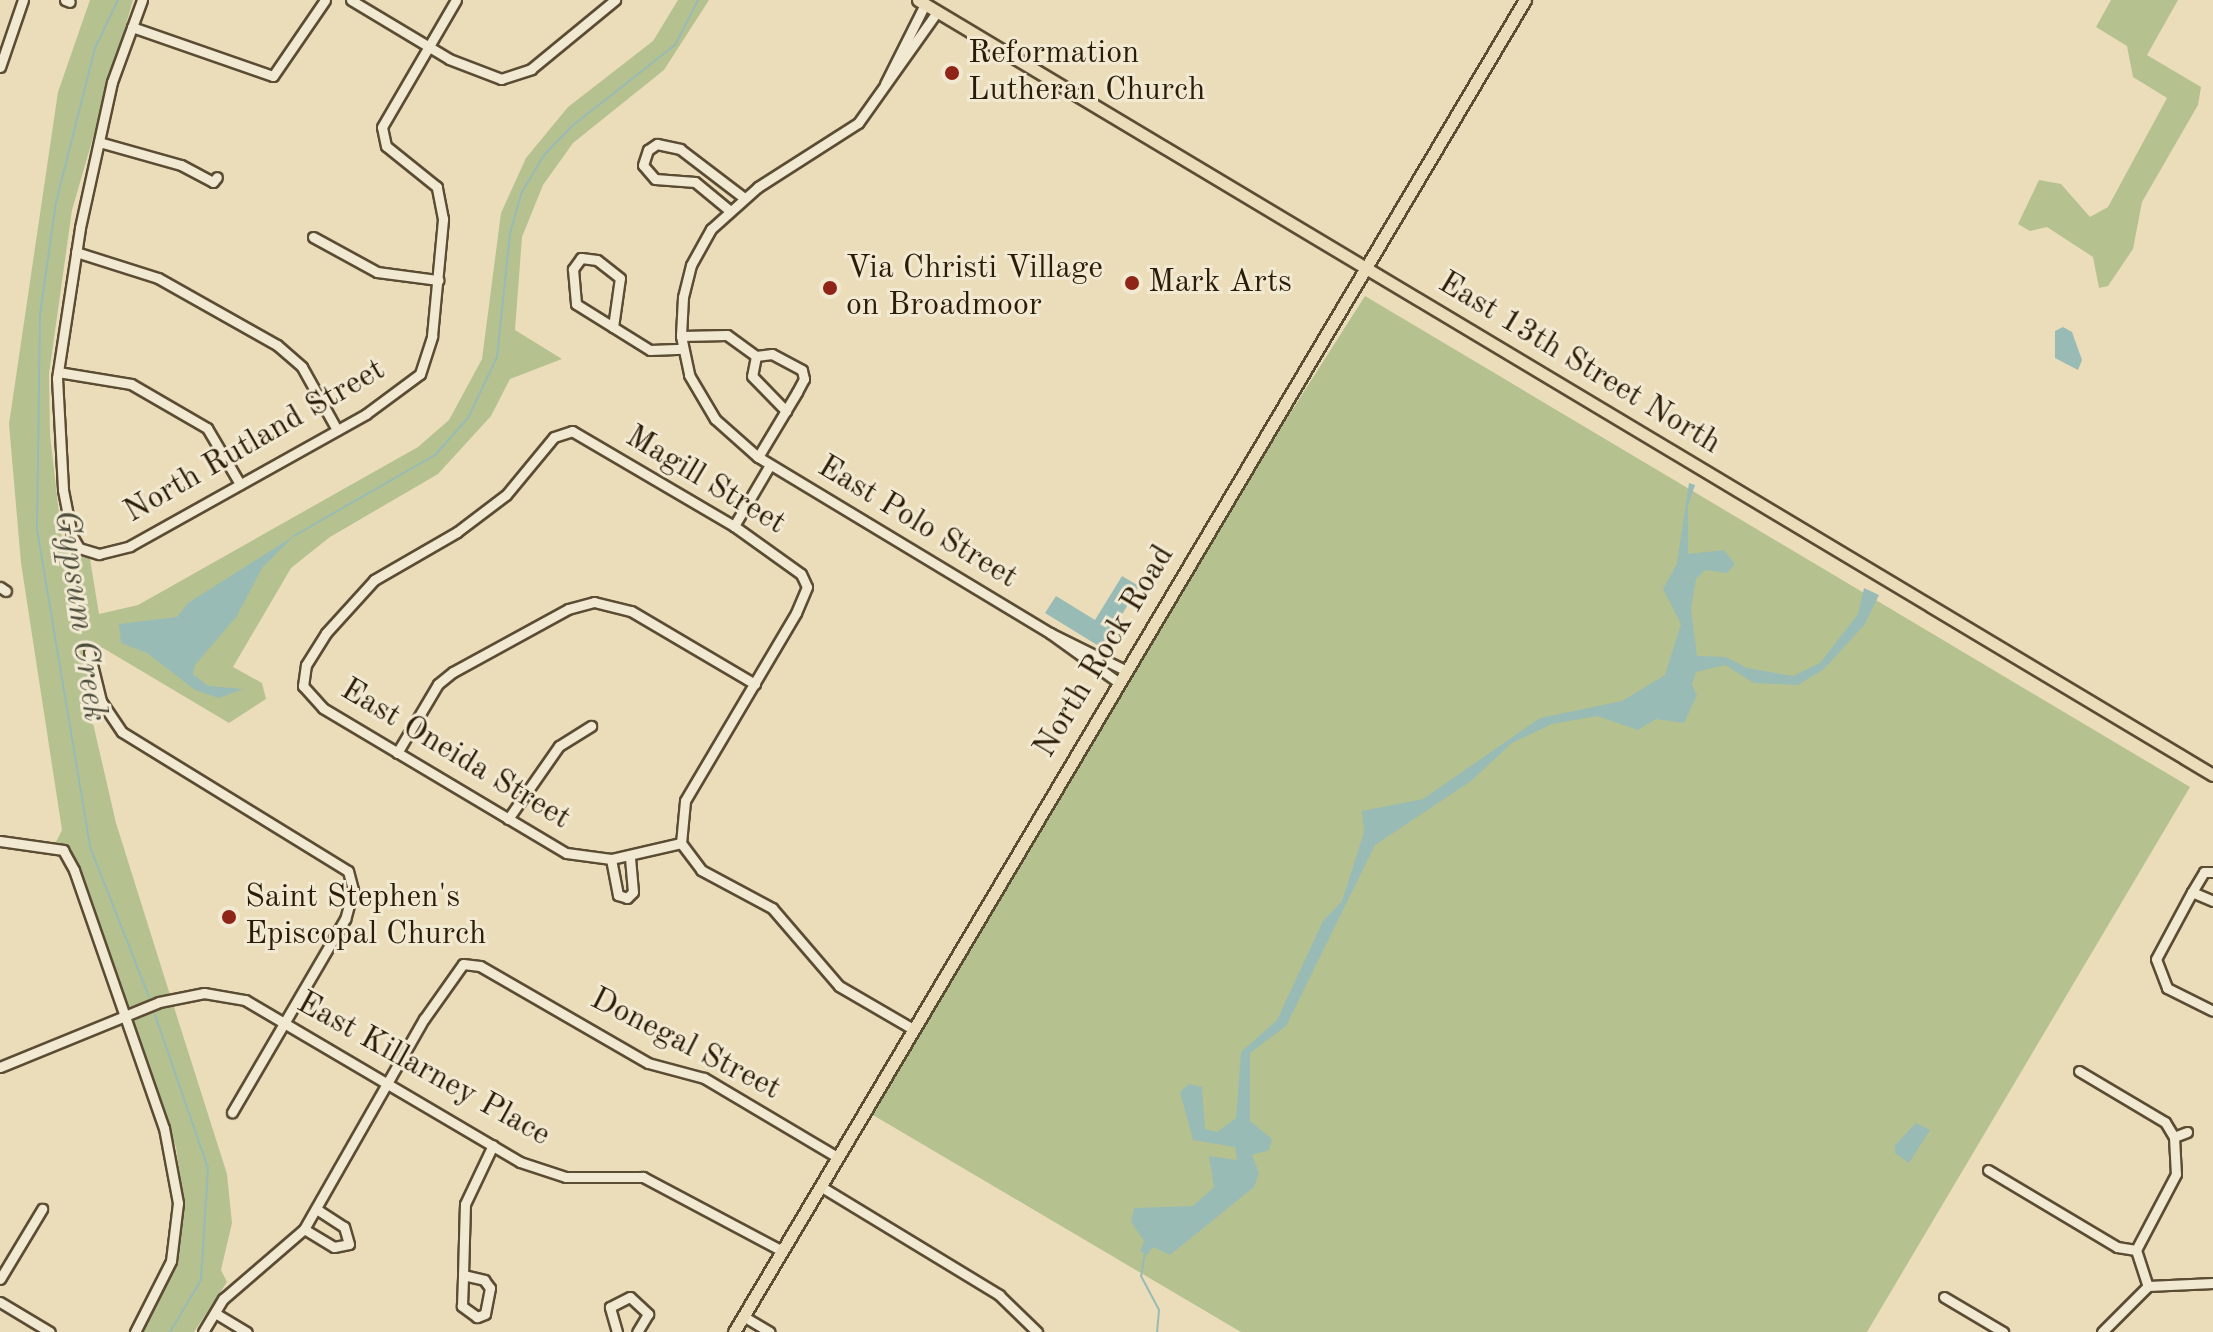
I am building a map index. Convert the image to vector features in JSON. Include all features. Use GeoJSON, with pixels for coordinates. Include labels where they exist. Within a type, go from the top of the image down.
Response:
{"type":"FeatureCollection","features":[{"type":"Feature","properties":{"kind":"main road","name":"North Rock Road"},"geometry":{"type":"LineString","coordinates":[[734,1332],[1364,266],[1525,0]]}},
{"type":"Feature","properties":{"kind":"main road","name":"East 13th Street North"},"geometry":{"type":"LineString","coordinates":[[922,2],[2213,775]]}},
{"type":"Feature","properties":{"kind":"street"},"geometry":{"type":"LineString","coordinates":[[0,67],[23,0]]}},
{"type":"Feature","properties":{"kind":"street"},"geometry":{"type":"LineString","coordinates":[[142,0],[99,142],[76,252],[58,372],[131,384],[196,420],[207,428],[240,484]]}},
{"type":"Feature","properties":{"kind":"street"},"geometry":{"type":"LineString","coordinates":[[132,27],[273,76],[325,0]]}},
{"type":"Feature","properties":{"kind":"street"},"geometry":{"type":"LineString","coordinates":[[351,0],[428,47],[501,79],[531,69],[615,0]]}},
{"type":"Feature","properties":{"kind":"street"},"geometry":{"type":"LineString","coordinates":[[428,47],[456,0]]}},
{"type":"Feature","properties":{"kind":"street"},"geometry":{"type":"LineString","coordinates":[[883,91],[922,2]]}},
{"type":"Feature","properties":{"kind":"street"},"geometry":{"type":"LineString","coordinates":[[883,91],[937,12]]}},
{"type":"Feature","properties":{"kind":"street","name":"North Rutland Street"},"geometry":{"type":"LineString","coordinates":[[58,372],[63,490],[72,536],[85,550],[99,554],[130,546],[337,430],[420,374],[432,336],[443,219],[437,187],[386,146],[382,127],[428,47]]}},
{"type":"Feature","properties":{"kind":"street","name":"East Polo Street"},"geometry":{"type":"LineString","coordinates":[[883,91],[858,123],[729,210],[691,265],[681,336],[683,349],[715,419],[758,457],[1050,633],[1125,670]]}},
{"type":"Feature","properties":{"kind":"street"},"geometry":{"type":"LineString","coordinates":[[99,142],[181,165],[213,182],[217,177]]}},
{"type":"Feature","properties":{"kind":"street"},"geometry":{"type":"LineString","coordinates":[[729,210],[695,182],[655,179],[643,165],[648,150],[657,144],[680,149],[744,198]]}},
{"type":"Feature","properties":{"kind":"street"},"geometry":{"type":"LineString","coordinates":[[313,237],[377,272],[438,280]]}},
{"type":"Feature","properties":{"kind":"street"},"geometry":{"type":"LineString","coordinates":[[76,252],[158,278],[277,345],[302,367],[337,430]]}},
{"type":"Feature","properties":{"kind":"street"},"geometry":{"type":"LineString","coordinates":[[613,327],[620,278],[597,260],[581,258],[573,269],[571,296],[613,327],[650,350],[683,349]]}},
{"type":"Feature","properties":{"kind":"street"},"geometry":{"type":"LineString","coordinates":[[681,336],[727,335],[756,356]]}},
{"type":"Feature","properties":{"kind":"street"},"geometry":{"type":"LineString","coordinates":[[756,356],[766,352],[802,370],[804,379],[758,457]]}},
{"type":"Feature","properties":{"kind":"street"},"geometry":{"type":"LineString","coordinates":[[756,356],[752,376],[786,411]]}},
{"type":"Feature","properties":{"kind":"street","name":"Magill Street"},"geometry":{"type":"LineString","coordinates":[[303,686],[306,665],[326,633],[374,580],[506,495],[554,437],[567,433],[734,526],[787,560],[807,587],[755,684]]}},
{"type":"Feature","properties":{"kind":"street"},"geometry":{"type":"LineString","coordinates":[[734,526],[770,465]]}},
{"type":"Feature","properties":{"kind":"street"},"geometry":{"type":"LineString","coordinates":[[397,753],[438,684],[453,672],[568,609],[594,602],[631,611],[755,684],[685,801],[681,843],[701,870],[772,908],[839,986],[913,1029]]}},
{"type":"Feature","properties":{"kind":"street","name":"East Polo Street"},"geometry":{"type":"LineString","coordinates":[[1050,633],[1118,682]]}},
{"type":"Feature","properties":{"kind":"street"},"geometry":{"type":"LineString","coordinates":[[89,652],[101,701],[122,732],[348,871],[353,890],[345,919],[232,1112]]}},
{"type":"Feature","properties":{"kind":"street","name":"East Oneida Street"},"geometry":{"type":"LineString","coordinates":[[303,686],[323,708],[566,853],[611,859],[681,843]]}},
{"type":"Feature","properties":{"kind":"street"},"geometry":{"type":"LineString","coordinates":[[508,819],[559,746],[591,726]]}},
{"type":"Feature","properties":{"kind":"street"},"geometry":{"type":"LineString","coordinates":[[0,841],[63,850],[164,1128],[178,1203],[171,1261],[135,1332]]}},
{"type":"Feature","properties":{"kind":"street"},"geometry":{"type":"LineString","coordinates":[[611,859],[618,895],[627,898],[633,892],[630,856]]}},
{"type":"Feature","properties":{"kind":"street"},"geometry":{"type":"LineString","coordinates":[[2213,872],[2204,872],[2156,959],[2167,988],[2213,1011]]}},
{"type":"Feature","properties":{"kind":"street"},"geometry":{"type":"LineString","coordinates":[[2192,892],[2213,901]]}},
{"type":"Feature","properties":{"kind":"street","name":"Donegal Street"},"geometry":{"type":"LineString","coordinates":[[388,1083],[463,964],[480,966],[648,1063],[704,1078],[837,1157]]}},
{"type":"Feature","properties":{"kind":"street","name":"East Killarney Place"},"geometry":{"type":"LineString","coordinates":[[123,1017],[204,993],[245,1000],[493,1145],[566,1177],[643,1177],[782,1251]]}},
{"type":"Feature","properties":{"kind":"street"},"geometry":{"type":"LineString","coordinates":[[0,1067],[123,1017]]}},
{"type":"Feature","properties":{"kind":"street"},"geometry":{"type":"LineString","coordinates":[[2079,1071],[2165,1122],[2174,1137],[2176,1174],[2136,1250],[2148,1286]]}},
{"type":"Feature","properties":{"kind":"street"},"geometry":{"type":"LineString","coordinates":[[203,1332],[215,1313],[262,1262],[304,1229],[388,1083]]}},
{"type":"Feature","properties":{"kind":"street"},"geometry":{"type":"LineString","coordinates":[[2174,1137],[2187,1132]]}},
{"type":"Feature","properties":{"kind":"street"},"geometry":{"type":"LineString","coordinates":[[463,1275],[484,1280],[490,1288],[490,1306],[477,1317],[462,1306],[465,1204],[493,1145]]}},
{"type":"Feature","properties":{"kind":"street"},"geometry":{"type":"LineString","coordinates":[[1988,1170],[2117,1247],[2136,1250]]}},
{"type":"Feature","properties":{"kind":"street"},"geometry":{"type":"LineString","coordinates":[[820,1186],[999,1295],[1037,1332]]}},
{"type":"Feature","properties":{"kind":"street"},"geometry":{"type":"LineString","coordinates":[[0,1279],[42,1209]]}},
{"type":"Feature","properties":{"kind":"street"},"geometry":{"type":"LineString","coordinates":[[304,1229],[334,1247],[349,1244],[344,1227],[316,1209]]}},
{"type":"Feature","properties":{"kind":"street"},"geometry":{"type":"LineString","coordinates":[[2102,1332],[2148,1286],[2213,1283]]}},
{"type":"Feature","properties":{"kind":"street"},"geometry":{"type":"LineString","coordinates":[[617,1332],[610,1307],[630,1297],[648,1314],[637,1332]]}},
{"type":"Feature","properties":{"kind":"street"},"geometry":{"type":"LineString","coordinates":[[1944,1297],[2003,1332]]}},
{"type":"Feature","properties":{"kind":"street"},"geometry":{"type":"LineString","coordinates":[[0,1302],[50,1332]]}},
{"type":"Feature","properties":{"kind":"street"},"geometry":{"type":"LineString","coordinates":[[215,1313],[247,1332]]}},
{"type":"Feature","properties":{"kind":"street"},"geometry":{"type":"LineString","coordinates":[[743,1316],[770,1332]]}},
{"type":"Feature","properties":{"kind":"green space"},"geometry":{"type":"Polygon","coordinates":[[[90,0],[133,0],[72,210],[49,374],[50,435],[62,539],[90,559],[99,614],[138,605],[418,447],[449,420],[482,359],[501,213],[526,158],[568,107],[653,41],[678,0],[709,0],[664,70],[573,143],[543,185],[522,237],[515,330],[562,359],[510,379],[491,416],[438,474],[330,537],[291,568],[233,667],[262,683],[266,699],[229,723],[103,648],[83,647],[93,694],[87,697],[116,823],[170,995],[129,1007],[78,866],[56,842],[62,830],[21,563],[9,424],[58,92],[90,0]]]}},
{"type":"Feature","properties":{"kind":"green space"},"geometry":{"type":"Polygon","coordinates":[[[2111,0],[2178,0],[2147,55],[2201,87],[2198,105],[2142,202],[2133,249],[2108,286],[2099,288],[2093,257],[2047,227],[2030,231],[2018,224],[2039,180],[2061,184],[2090,217],[2108,207],[2167,98],[2133,77],[2127,46],[2096,27],[2111,0]]]}},
{"type":"Feature","properties":{"kind":"green space"},"geometry":{"type":"Polygon","coordinates":[[[1365,296],[2190,787],[1867,1332],[1241,1332],[861,1108],[1105,703],[1365,296]]]}},
{"type":"Feature","properties":{"kind":"green space"},"geometry":{"type":"Polygon","coordinates":[[[173,1004],[227,1174],[232,1223],[221,1270],[227,1282],[194,1332],[140,1332],[174,1264],[183,1200],[176,1147],[131,1022],[173,1004]]]}},
{"type":"Feature","properties":{"kind":"water"},"geometry":{"type":"Polygon","coordinates":[[[2063,327],[2072,332],[2082,360],[2078,370],[2055,358],[2055,331],[2063,327]]]}},
{"type":"Feature","properties":{"kind":"water"},"geometry":{"type":"Polygon","coordinates":[[[1689,483],[1695,485],[1688,506],[1688,554],[1724,550],[1735,564],[1727,573],[1705,570],[1696,579],[1691,609],[1697,656],[1726,657],[1747,668],[1793,676],[1820,663],[1858,614],[1864,588],[1879,595],[1865,624],[1824,669],[1798,685],[1754,683],[1725,665],[1696,672],[1692,685],[1697,695],[1684,723],[1656,719],[1638,730],[1597,716],[1552,724],[1512,743],[1471,781],[1375,845],[1286,1026],[1250,1053],[1250,1121],[1272,1139],[1269,1150],[1252,1155],[1259,1173],[1254,1187],[1170,1255],[1153,1247],[1147,1255],[1140,1251],[1144,1241],[1131,1222],[1134,1208],[1193,1206],[1214,1187],[1209,1156],[1237,1160],[1235,1147],[1193,1140],[1180,1092],[1189,1084],[1202,1087],[1205,1129],[1217,1132],[1236,1118],[1241,1052],[1277,1020],[1323,921],[1342,901],[1364,832],[1362,811],[1423,799],[1540,718],[1622,701],[1665,675],[1681,624],[1663,589],[1677,564],[1689,483]]]}},
{"type":"Feature","properties":{"kind":"water"},"geometry":{"type":"Polygon","coordinates":[[[294,536],[262,568],[237,616],[195,665],[193,674],[208,686],[243,689],[219,698],[195,690],[147,653],[121,643],[119,624],[177,617],[188,603],[294,536]]]}},
{"type":"Feature","properties":{"kind":"water"},"geometry":{"type":"Polygon","coordinates":[[[1122,576],[1139,586],[1102,648],[1045,613],[1056,596],[1095,620],[1122,576]]]}},
{"type":"Feature","properties":{"kind":"water"},"geometry":{"type":"Polygon","coordinates":[[[1916,1123],[1930,1130],[1909,1163],[1895,1153],[1895,1145],[1916,1123]]]}},
{"type":"Feature","properties":{"kind":"waterway","name":"Gypsum Creek"},"geometry":{"type":"LineString","coordinates":[[118,0],[95,48],[56,202],[40,314],[37,529],[90,847],[149,997]]}},
{"type":"Feature","properties":{"kind":"waterway"},"geometry":{"type":"LineString","coordinates":[[294,536],[435,455],[468,418],[497,357],[510,233],[522,192],[544,155],[572,126],[675,45],[698,0]]}},
{"type":"Feature","properties":{"kind":"waterway","name":"Gypsum Creek"},"geometry":{"type":"LineString","coordinates":[[155,1015],[208,1168],[201,1280],[170,1332]]}},
{"type":"Feature","properties":{"kind":"waterway"},"geometry":{"type":"LineString","coordinates":[[1145,1252],[1141,1276],[1159,1310],[1157,1332]]}},
{"type":"Feature","properties":{"kind":"place","name":"Reformation Lutheran Church"},"geometry":{"type":"Point","coordinates":[952,73]}},
{"type":"Feature","properties":{"kind":"place","name":"Mark Arts"},"geometry":{"type":"Point","coordinates":[1132,283]}},
{"type":"Feature","properties":{"kind":"place","name":"Via Christi Village on Broadmoor"},"geometry":{"type":"Point","coordinates":[830,288]}},
{"type":"Feature","properties":{"kind":"place","name":"Saint Stephen's Episcopal Church"},"geometry":{"type":"Point","coordinates":[229,917]}}]}
